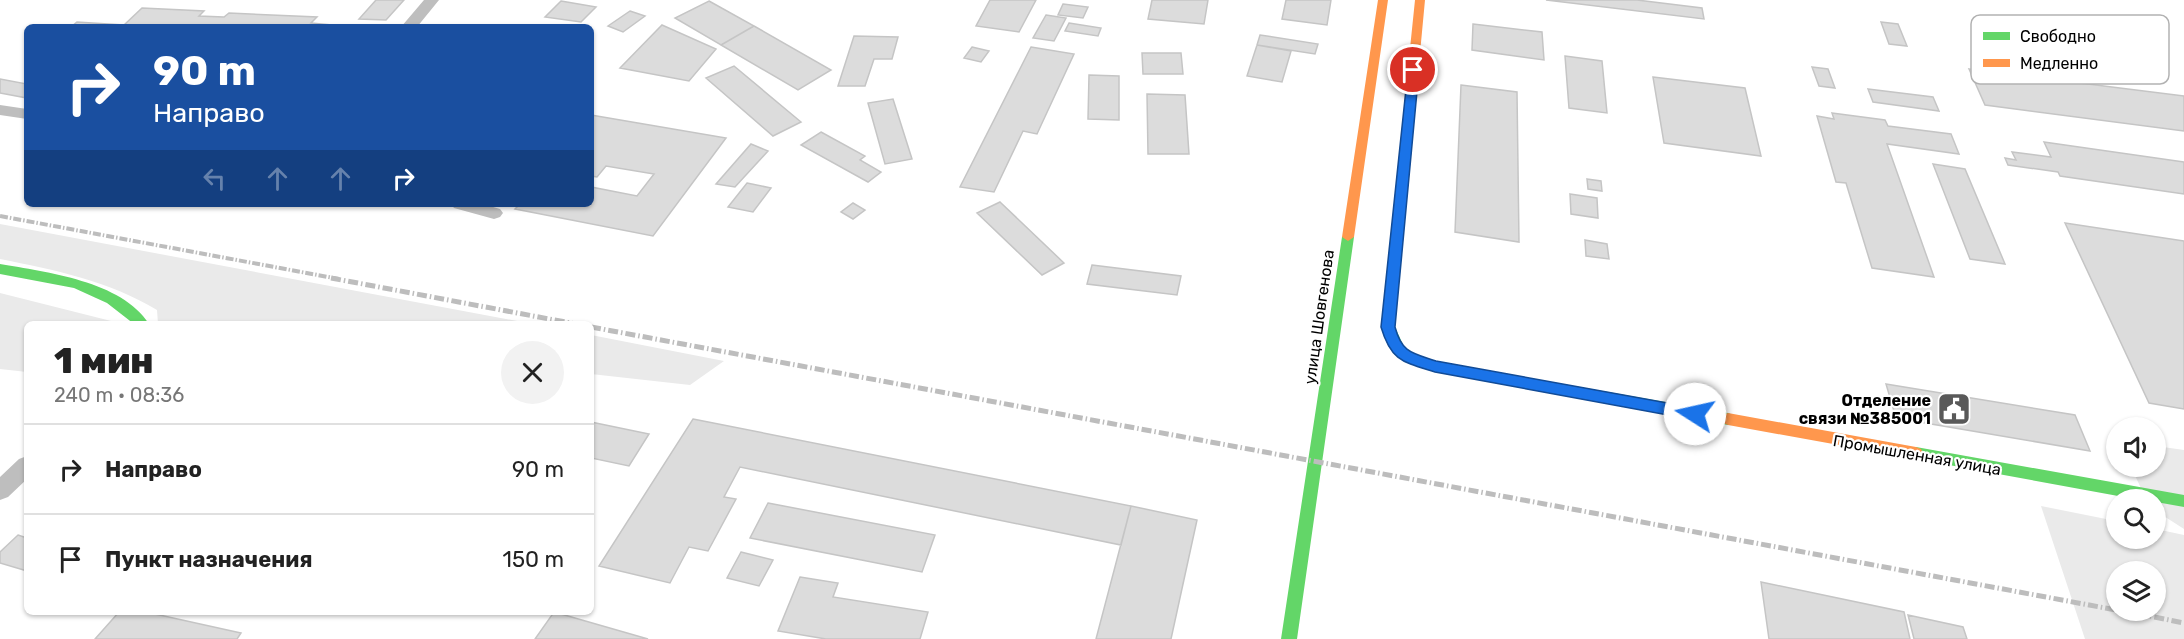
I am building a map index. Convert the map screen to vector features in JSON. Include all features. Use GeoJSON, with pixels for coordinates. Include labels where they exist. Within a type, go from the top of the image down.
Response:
{"type":"FeatureCollection","features":[{"type":"Feature","properties":{"kind":"street"},"geometry":{"type":"LineString","coordinates":[[412,24],[432,0]]}},
{"type":"Feature","properties":{"kind":"street","name":"улица Шовгенова"},"geometry":{"type":"LineString","coordinates":[[1289,639],[1383,0]]}},
{"type":"Feature","properties":{"kind":"street","name":"Промышленная улица"},"geometry":{"type":"LineString","coordinates":[[1420,0],[1388,327],[1393,345],[1404,356],[1435,367],[2184,501]]}},
{"type":"Feature","properties":{"kind":"street"},"geometry":{"type":"LineString","coordinates":[[0,110],[24,114]]}},
{"type":"Feature","properties":{"kind":"street"},"geometry":{"type":"LineString","coordinates":[[471,207],[494,213]]}},
{"type":"Feature","properties":{"kind":"street"},"geometry":{"type":"LineString","coordinates":[[0,269],[69,283],[109,297],[136,314],[140,321]]}},
{"type":"Feature","properties":{"kind":"street"},"geometry":{"type":"LineString","coordinates":[[0,492],[24,468]]}},
{"type":"Feature","properties":{"kind":"shaded area"},"geometry":{"type":"Polygon","coordinates":[[[0,224],[517,321],[158,321],[157,310],[120,291],[61,272],[0,259],[0,224]]]}},
{"type":"Feature","properties":{"kind":"shaded area"},"geometry":{"type":"Polygon","coordinates":[[[0,293],[111,321],[24,321],[24,372],[0,369],[0,293]]]}},
{"type":"Feature","properties":{"kind":"shaded area"},"geometry":{"type":"Polygon","coordinates":[[[594,336],[724,361],[690,385],[594,374],[594,336]]]}},
{"type":"Feature","properties":{"kind":"shaded area"},"geometry":{"type":"Polygon","coordinates":[[[2166,447],[2184,450],[2184,529],[2166,517],[2166,489],[2141,489],[2136,477],[2166,477],[2166,447]]]}},
{"type":"Feature","properties":{"kind":"shaded area"},"geometry":{"type":"Polygon","coordinates":[[[2041,506],[2106,519],[2106,549],[2166,549],[2166,531],[2184,535],[2184,639],[2085,639],[2041,506]]]}},
{"type":"Feature","properties":{"kind":"building"},"geometry":{"type":"Polygon","coordinates":[[[376,0],[404,0],[386,20],[359,19],[376,0]]]}},
{"type":"Feature","properties":{"kind":"building"},"geometry":{"type":"Polygon","coordinates":[[[990,0],[1036,0],[1019,32],[976,26],[990,0]]]}},
{"type":"Feature","properties":{"kind":"building"},"geometry":{"type":"Polygon","coordinates":[[[1152,0],[1208,0],[1204,24],[1148,19],[1152,0]]]}},
{"type":"Feature","properties":{"kind":"building"},"geometry":{"type":"Polygon","coordinates":[[[1286,0],[1331,0],[1327,25],[1282,19],[1286,0]]]}},
{"type":"Feature","properties":{"kind":"building"},"geometry":{"type":"Polygon","coordinates":[[[1546,0],[1637,0],[1702,8],[1704,19],[1546,0]]]}},
{"type":"Feature","properties":{"kind":"building"},"geometry":{"type":"Polygon","coordinates":[[[561,1],[596,7],[581,22],[545,17],[561,1]]]}},
{"type":"Feature","properties":{"kind":"building"},"geometry":{"type":"Polygon","coordinates":[[[709,1],[754,26],[721,45],[675,18],[709,1]]]}},
{"type":"Feature","properties":{"kind":"building"},"geometry":{"type":"Polygon","coordinates":[[[1063,4],[1088,7],[1083,18],[1058,15],[1063,4]]]}},
{"type":"Feature","properties":{"kind":"building"},"geometry":{"type":"Polygon","coordinates":[[[142,8],[204,11],[199,16],[224,17],[229,13],[317,17],[311,23],[322,24],[125,24],[142,8]]]}},
{"type":"Feature","properties":{"kind":"building"},"geometry":{"type":"Polygon","coordinates":[[[630,11],[645,16],[623,32],[608,26],[630,11]]]}},
{"type":"Feature","properties":{"kind":"building"},"geometry":{"type":"Polygon","coordinates":[[[1046,15],[1066,18],[1054,41],[1033,38],[1046,15]]]}},
{"type":"Feature","properties":{"kind":"building"},"geometry":{"type":"Polygon","coordinates":[[[77,22],[108,24],[75,24],[77,22]]]}},
{"type":"Feature","properties":{"kind":"building"},"geometry":{"type":"Polygon","coordinates":[[[1881,22],[1898,24],[1907,46],[1889,44],[1881,22]]]}},
{"type":"Feature","properties":{"kind":"building"},"geometry":{"type":"Polygon","coordinates":[[[1069,23],[1101,28],[1098,36],[1065,31],[1069,23]]]}},
{"type":"Feature","properties":{"kind":"building"},"geometry":{"type":"Polygon","coordinates":[[[1473,24],[1542,32],[1544,60],[1472,50],[1473,24]]]}},
{"type":"Feature","properties":{"kind":"building"},"geometry":{"type":"Polygon","coordinates":[[[662,25],[716,49],[689,81],[620,68],[662,25]]]}},
{"type":"Feature","properties":{"kind":"building"},"geometry":{"type":"Polygon","coordinates":[[[754,26],[831,70],[798,90],[721,45],[754,26]]]}},
{"type":"Feature","properties":{"kind":"building"},"geometry":{"type":"Polygon","coordinates":[[[1260,35],[1318,44],[1315,54],[1257,45],[1260,35]]]}},
{"type":"Feature","properties":{"kind":"building"},"geometry":{"type":"Polygon","coordinates":[[[854,36],[898,37],[892,59],[874,59],[865,86],[838,86],[854,36]]]}},
{"type":"Feature","properties":{"kind":"building"},"geometry":{"type":"Polygon","coordinates":[[[1257,45],[1291,51],[1282,82],[1247,76],[1257,45]]]}},
{"type":"Feature","properties":{"kind":"building"},"geometry":{"type":"Polygon","coordinates":[[[972,47],[989,51],[981,62],[964,58],[972,47]]]}},
{"type":"Feature","properties":{"kind":"building"},"geometry":{"type":"Polygon","coordinates":[[[1031,47],[1074,54],[1037,134],[1023,131],[994,192],[960,187],[1031,47]]]}},
{"type":"Feature","properties":{"kind":"building"},"geometry":{"type":"Polygon","coordinates":[[[1142,53],[1181,53],[1183,74],[1143,74],[1142,53]]]}},
{"type":"Feature","properties":{"kind":"building"},"geometry":{"type":"Polygon","coordinates":[[[1565,56],[1602,61],[1607,113],[1569,108],[1565,56]]]}},
{"type":"Feature","properties":{"kind":"building"},"geometry":{"type":"Polygon","coordinates":[[[734,66],[801,122],[773,136],[706,78],[734,66]]]}},
{"type":"Feature","properties":{"kind":"building"},"geometry":{"type":"Polygon","coordinates":[[[1812,67],[1828,69],[1835,88],[1819,86],[1812,67]]]}},
{"type":"Feature","properties":{"kind":"building"},"geometry":{"type":"Polygon","coordinates":[[[1089,75],[1119,76],[1119,120],[1088,119],[1089,75]]]}},
{"type":"Feature","properties":{"kind":"building"},"geometry":{"type":"Polygon","coordinates":[[[1653,77],[1745,88],[1761,156],[1664,143],[1653,77]]]}},
{"type":"Feature","properties":{"kind":"building"},"geometry":{"type":"Polygon","coordinates":[[[0,79],[24,83],[24,97],[0,93],[0,79]]]}},
{"type":"Feature","properties":{"kind":"building"},"geometry":{"type":"Polygon","coordinates":[[[1976,84],[2088,84],[2184,96],[2184,131],[1985,105],[1976,84]]]}},
{"type":"Feature","properties":{"kind":"building"},"geometry":{"type":"Polygon","coordinates":[[[1461,85],[1517,92],[1519,242],[1455,232],[1461,85]]]}},
{"type":"Feature","properties":{"kind":"building"},"geometry":{"type":"Polygon","coordinates":[[[1868,89],[1933,97],[1939,111],[1873,102],[1868,89]]]}},
{"type":"Feature","properties":{"kind":"building"},"geometry":{"type":"Polygon","coordinates":[[[1147,94],[1185,95],[1189,154],[1148,154],[1147,94]]]}},
{"type":"Feature","properties":{"kind":"building"},"geometry":{"type":"Polygon","coordinates":[[[893,99],[912,159],[885,164],[868,103],[893,99]]]}},
{"type":"Feature","properties":{"kind":"building"},"geometry":{"type":"Polygon","coordinates":[[[1832,113],[1885,120],[1888,126],[1951,134],[1959,154],[1887,144],[1934,277],[1872,268],[1846,183],[1836,182],[1817,116],[1834,119],[1832,113]]]}},
{"type":"Feature","properties":{"kind":"building"},"geometry":{"type":"Polygon","coordinates":[[[594,116],[726,138],[653,236],[515,209],[517,207],[594,207],[594,188],[637,196],[654,174],[606,166],[597,177],[594,176],[594,116]]]}},
{"type":"Feature","properties":{"kind":"building"},"geometry":{"type":"Polygon","coordinates":[[[821,132],[865,156],[860,160],[881,172],[868,182],[801,145],[821,132]]]}},
{"type":"Feature","properties":{"kind":"building"},"geometry":{"type":"Polygon","coordinates":[[[2044,142],[2184,162],[2184,194],[2060,176],[2058,172],[2008,165],[2005,158],[2016,160],[2012,152],[2051,157],[2044,142]]]}},
{"type":"Feature","properties":{"kind":"building"},"geometry":{"type":"Polygon","coordinates":[[[751,144],[768,151],[735,187],[716,184],[751,144]]]}},
{"type":"Feature","properties":{"kind":"building"},"geometry":{"type":"Polygon","coordinates":[[[1933,164],[1965,169],[2005,264],[1970,259],[1933,164]]]}},
{"type":"Feature","properties":{"kind":"building"},"geometry":{"type":"Polygon","coordinates":[[[1587,179],[1601,181],[1602,191],[1588,189],[1587,179]]]}},
{"type":"Feature","properties":{"kind":"building"},"geometry":{"type":"Polygon","coordinates":[[[747,183],[771,188],[753,212],[728,207],[747,183]]]}},
{"type":"Feature","properties":{"kind":"building"},"geometry":{"type":"Polygon","coordinates":[[[1570,194],[1597,198],[1598,218],[1571,214],[1570,194]]]}},
{"type":"Feature","properties":{"kind":"building"},"geometry":{"type":"Polygon","coordinates":[[[1000,202],[1064,263],[1042,275],[977,213],[1000,202]]]}},
{"type":"Feature","properties":{"kind":"building"},"geometry":{"type":"Polygon","coordinates":[[[853,203],[865,210],[853,219],[841,212],[853,203]]]}},
{"type":"Feature","properties":{"kind":"building"},"geometry":{"type":"Polygon","coordinates":[[[2065,223],[2184,241],[2184,409],[2149,403],[2065,223]]]}},
{"type":"Feature","properties":{"kind":"building"},"geometry":{"type":"Polygon","coordinates":[[[1585,240],[1607,244],[1609,259],[1586,256],[1585,240]]]}},
{"type":"Feature","properties":{"kind":"building"},"geometry":{"type":"Polygon","coordinates":[[[1092,265],[1181,276],[1177,295],[1087,284],[1092,265]]]}},
{"type":"Feature","properties":{"kind":"building"},"geometry":{"type":"Polygon","coordinates":[[[1886,384],[2075,415],[2090,451],[1896,418],[1886,384]]]}},
{"type":"Feature","properties":{"kind":"building"},"geometry":{"type":"Polygon","coordinates":[[[693,419],[1131,506],[1121,545],[740,467],[724,497],[736,499],[708,551],[689,547],[670,583],[599,566],[693,419]]]}},
{"type":"Feature","properties":{"kind":"building"},"geometry":{"type":"Polygon","coordinates":[[[594,423],[649,434],[629,466],[594,459],[594,423]]]}},
{"type":"Feature","properties":{"kind":"building"},"geometry":{"type":"Polygon","coordinates":[[[768,503],[935,535],[922,572],[750,538],[768,503]]]}},
{"type":"Feature","properties":{"kind":"building"},"geometry":{"type":"Polygon","coordinates":[[[1131,506],[1197,520],[1171,639],[1096,639],[1131,506]]]}},
{"type":"Feature","properties":{"kind":"building"},"geometry":{"type":"Polygon","coordinates":[[[18,535],[24,537],[24,570],[0,563],[0,552],[18,535]]]}},
{"type":"Feature","properties":{"kind":"building"},"geometry":{"type":"Polygon","coordinates":[[[741,552],[773,560],[759,586],[727,578],[741,552]]]}},
{"type":"Feature","properties":{"kind":"building"},"geometry":{"type":"Polygon","coordinates":[[[800,577],[838,583],[833,597],[928,612],[920,639],[826,639],[778,631],[800,577]]]}},
{"type":"Feature","properties":{"kind":"building"},"geometry":{"type":"Polygon","coordinates":[[[1761,582],[1904,612],[1910,639],[1769,639],[1761,582]]]}},
{"type":"Feature","properties":{"kind":"building"},"geometry":{"type":"Polygon","coordinates":[[[116,615],[160,615],[241,633],[237,639],[95,639],[116,615]]]}},
{"type":"Feature","properties":{"kind":"building"},"geometry":{"type":"Polygon","coordinates":[[[552,615],[564,615],[648,639],[535,639],[552,615]]]}},
{"type":"Feature","properties":{"kind":"building"},"geometry":{"type":"Polygon","coordinates":[[[1908,615],[1963,627],[1967,639],[1914,639],[1908,615]]]}},
{"type":"Feature","properties":{"kind":"railway"},"geometry":{"type":"LineString","coordinates":[[0,216],[339,279]]}},
{"type":"Feature","properties":{"kind":"railway"},"geometry":{"type":"LineString","coordinates":[[331,278],[560,321]]}},
{"type":"Feature","properties":{"kind":"railway"},"geometry":{"type":"LineString","coordinates":[[594,328],[2106,608]]}},
{"type":"Feature","properties":{"kind":"railway"},"geometry":{"type":"LineString","coordinates":[[2166,619],[2184,623]]}},
{"type":"Feature","properties":{"kind":"traffic: fast"},"geometry":{"type":"LineString","coordinates":[[1398,223],[1388,327],[1399,350],[1410,358],[1435,367],[1728,419]]}},
{"type":"Feature","properties":{"kind":"traffic: fast"},"geometry":{"type":"LineString","coordinates":[[1289,639],[1348,237]]}},
{"type":"Feature","properties":{"kind":"traffic: fast"},"geometry":{"type":"LineString","coordinates":[[0,269],[77,284],[112,299],[139,321]]}},
{"type":"Feature","properties":{"kind":"traffic: fast"},"geometry":{"type":"LineString","coordinates":[[1916,453],[2184,501]]}},
{"type":"Feature","properties":{"kind":"traffic: slow"},"geometry":{"type":"LineString","coordinates":[[1348,237],[1383,0]]}},
{"type":"Feature","properties":{"kind":"traffic: slow"},"geometry":{"type":"LineString","coordinates":[[1398,223],[1420,0]]}},
{"type":"Feature","properties":{"kind":"traffic: slow"},"geometry":{"type":"LineString","coordinates":[[1728,419],[1916,453]]}},
{"type":"Feature","properties":{"kind":"place","name":"Отделение связи №385001"},"geometry":{"type":"Point","coordinates":[1954,409]}},
{"type":"Feature","properties":{"kind":"route"},"geometry":{"type":"LineString","coordinates":[[1413,70],[1388,327],[1393,345],[1404,356],[1435,367],[1695,414]]}}]}
